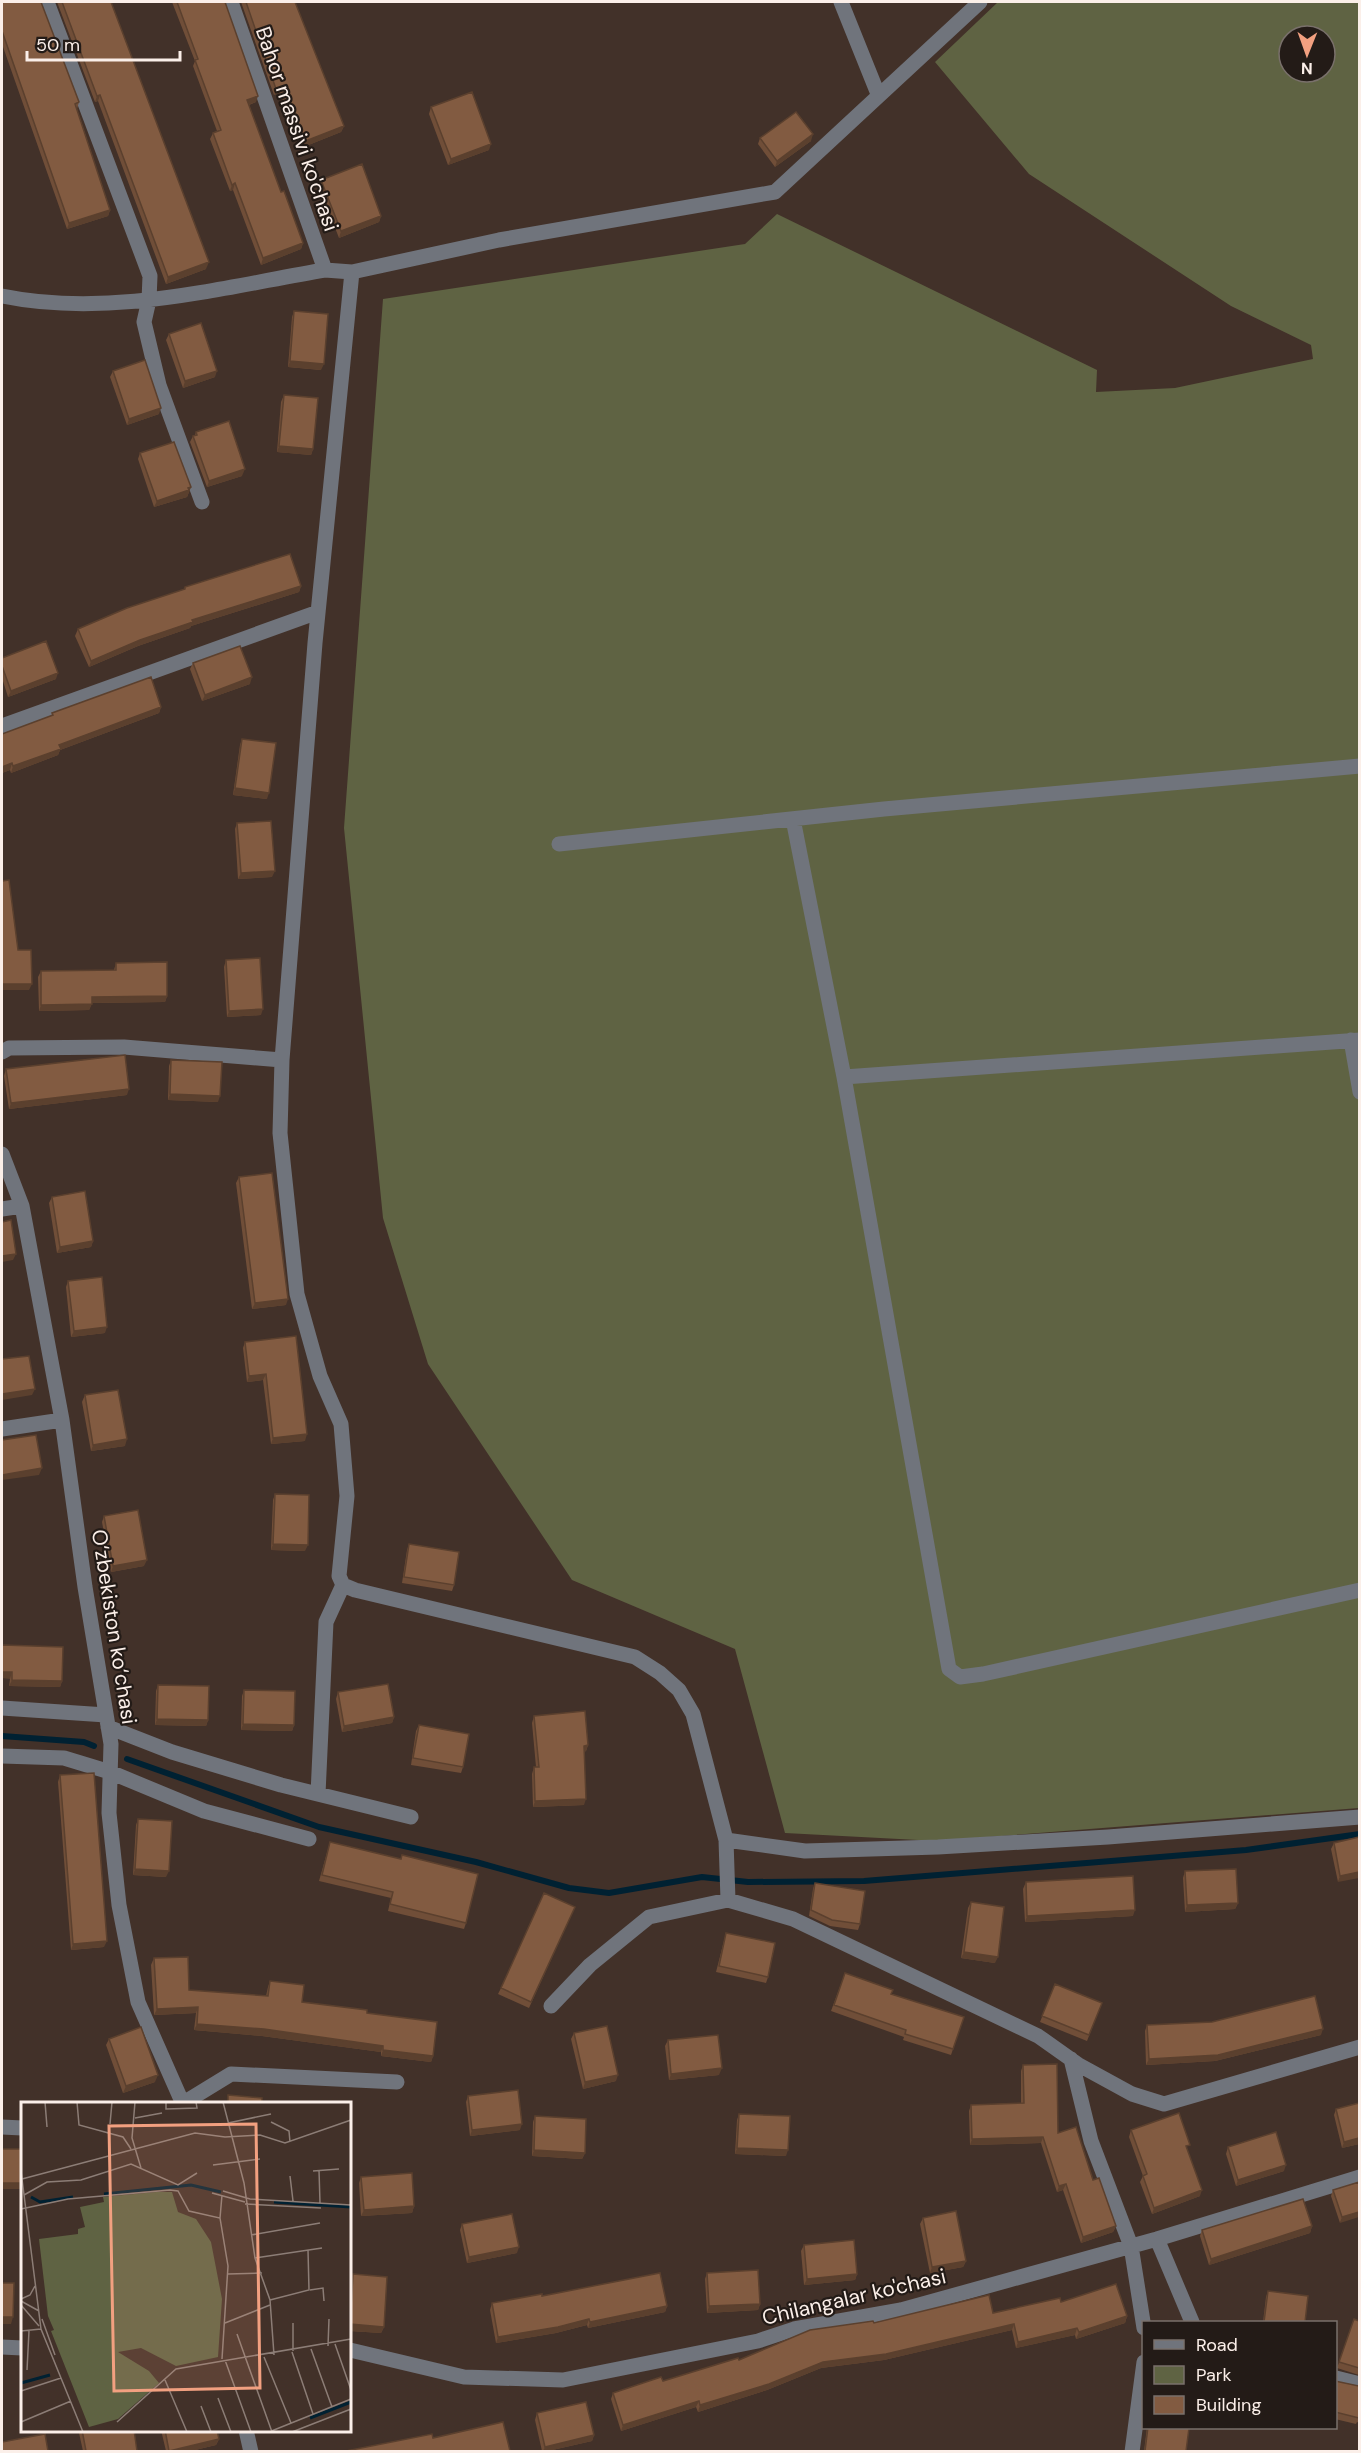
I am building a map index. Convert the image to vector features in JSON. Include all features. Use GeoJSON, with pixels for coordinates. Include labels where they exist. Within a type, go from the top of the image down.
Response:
{"type":"FeatureCollection","features":[{"type":"Feature","properties":{"kind":"street"},"geometry":{"type":"LineString","coordinates":[[47,2],[150,276],[149,300],[144,322],[159,385],[202,502]]}},
{"type":"Feature","properties":{"kind":"street","name":"Bahor massivi ko'chasi"},"geometry":{"type":"LineString","coordinates":[[231,2],[325,270]]}},
{"type":"Feature","properties":{"kind":"street"},"geometry":{"type":"LineString","coordinates":[[842,2],[878,94]]}},
{"type":"Feature","properties":{"kind":"street"},"geometry":{"type":"LineString","coordinates":[[2,296],[30,302],[110,305],[149,300],[325,270],[352,272],[499,240],[775,192],[878,94],[980,2]]}},
{"type":"Feature","properties":{"kind":"street"},"geometry":{"type":"LineString","coordinates":[[318,1794],[326,1622],[343,1586],[339,1576],[347,1496],[340,1424],[320,1376],[297,1294],[280,1133],[282,1060],[318,612],[352,272]]}},
{"type":"Feature","properties":{"kind":"street"},"geometry":{"type":"LineString","coordinates":[[2,726],[318,612]]}},
{"type":"Feature","properties":{"kind":"street"},"geometry":{"type":"LineString","coordinates":[[559,844],[793,819],[1359,766]]}},
{"type":"Feature","properties":{"kind":"street"},"geometry":{"type":"LineString","coordinates":[[793,819],[844,1077],[949,1669],[960,1677],[983,1674],[1359,1590]]}},
{"type":"Feature","properties":{"kind":"street"},"geometry":{"type":"LineString","coordinates":[[844,1077],[1355,1040],[1359,1092]]}},
{"type":"Feature","properties":{"kind":"street"},"geometry":{"type":"LineString","coordinates":[[2,1052],[9,1048],[124,1047],[282,1060]]}},
{"type":"Feature","properties":{"kind":"street","name":"O‘zbekiston ko‘chasi"},"geometry":{"type":"LineString","coordinates":[[2,1154],[22,1206],[62,1420],[85,1587],[111,1744],[109,1813],[119,1905],[138,2002],[182,2102]]}},
{"type":"Feature","properties":{"kind":"street"},"geometry":{"type":"LineString","coordinates":[[2,1209],[22,1206]]}},
{"type":"Feature","properties":{"kind":"street"},"geometry":{"type":"LineString","coordinates":[[2,1429],[62,1420]]}},
{"type":"Feature","properties":{"kind":"street"},"geometry":{"type":"LineString","coordinates":[[343,1586],[635,1657],[679,1690],[693,1714],[726,1840],[728,1900]]}},
{"type":"Feature","properties":{"kind":"street"},"geometry":{"type":"LineString","coordinates":[[2,1708],[107,1721],[172,1752],[318,1794],[411,1817]]}},
{"type":"Feature","properties":{"kind":"street"},"geometry":{"type":"LineString","coordinates":[[2,1756],[64,1758],[110,1772],[204,1811],[309,1839]]}},
{"type":"Feature","properties":{"kind":"street"},"geometry":{"type":"LineString","coordinates":[[726,1840],[805,1851],[927,1847],[1108,1837],[1359,1817]]}},
{"type":"Feature","properties":{"kind":"street"},"geometry":{"type":"LineString","coordinates":[[551,2006],[590,1965],[649,1917],[728,1900],[793,1919],[1038,2036],[1071,2059],[1132,2094],[1164,2104],[1359,2047]]}},
{"type":"Feature","properties":{"kind":"street"},"geometry":{"type":"LineString","coordinates":[[1071,2059],[1091,2141],[1131,2246],[1142,2321]]}},
{"type":"Feature","properties":{"kind":"street"},"geometry":{"type":"LineString","coordinates":[[184,2102],[231,2074],[397,2082]]}},
{"type":"Feature","properties":{"kind":"street"},"geometry":{"type":"LineString","coordinates":[[2,2127],[21,2128]]}},
{"type":"Feature","properties":{"kind":"street","name":"Chilangalar ko'chasi"},"geometry":{"type":"LineString","coordinates":[[351,2350],[464,2377],[563,2380],[758,2342],[794,2328],[901,2310],[1157,2239],[1359,2177]]}},
{"type":"Feature","properties":{"kind":"street"},"geometry":{"type":"LineString","coordinates":[[1157,2239],[1192,2321]]}},
{"type":"Feature","properties":{"kind":"street"},"geometry":{"type":"LineString","coordinates":[[2,2348],[21,2348]]}},
{"type":"Feature","properties":{"kind":"street"},"geometry":{"type":"LineString","coordinates":[[1132,2451],[1142,2370]]}},
{"type":"Feature","properties":{"kind":"street"},"geometry":{"type":"LineString","coordinates":[[1337,2378],[1359,2384]]}},
{"type":"Feature","properties":{"kind":"street"},"geometry":{"type":"LineString","coordinates":[[246,2432],[251,2451]]}},
{"type":"Feature","properties":{"kind":"green space"},"geometry":{"type":"Polygon","coordinates":[[[998,2],[1359,2],[1359,1808],[937,1841],[785,1833],[735,1649],[572,1580],[428,1364],[383,1218],[344,828],[383,299],[745,244],[777,214],[1097,370],[1096,392],[1175,388],[1313,359],[1311,345],[1231,306],[1029,174],[935,62],[998,2]]]}},
{"type":"Feature","properties":{"kind":"building"},"geometry":{"type":"Polygon","coordinates":[[[2,2],[41,2],[79,102],[75,104],[110,210],[69,223],[2,31],[2,2]]]}},
{"type":"Feature","properties":{"kind":"building"},"geometry":{"type":"Polygon","coordinates":[[[62,2],[111,2],[209,262],[168,277],[100,95],[97,96],[62,2]]]}},
{"type":"Feature","properties":{"kind":"building"},"geometry":{"type":"Polygon","coordinates":[[[177,2],[225,2],[258,96],[247,100],[281,192],[284,191],[303,243],[263,258],[235,183],[232,185],[213,133],[221,130],[195,60],[198,59],[177,2]]]}},
{"type":"Feature","properties":{"kind":"building"},"geometry":{"type":"Polygon","coordinates":[[[246,2],[295,2],[344,126],[303,142],[283,89],[281,87],[276,89],[246,2]]]}},
{"type":"Feature","properties":{"kind":"building"},"geometry":{"type":"Polygon","coordinates":[[[472,92],[491,144],[451,159],[431,107],[472,92]]]}},
{"type":"Feature","properties":{"kind":"building"},"geometry":{"type":"Polygon","coordinates":[[[796,112],[813,134],[777,161],[760,138],[796,112]]]}},
{"type":"Feature","properties":{"kind":"building"},"geometry":{"type":"Polygon","coordinates":[[[362,164],[381,216],[341,231],[321,180],[362,164]]]}},
{"type":"Feature","properties":{"kind":"building"},"geometry":{"type":"Polygon","coordinates":[[[294,311],[328,314],[324,364],[290,361],[294,311]]]}},
{"type":"Feature","properties":{"kind":"building"},"geometry":{"type":"Polygon","coordinates":[[[201,323],[217,371],[185,381],[169,334],[201,323]]]}},
{"type":"Feature","properties":{"kind":"building"},"geometry":{"type":"Polygon","coordinates":[[[145,360],[161,408],[129,419],[113,371],[145,360]]]}},
{"type":"Feature","properties":{"kind":"building"},"geometry":{"type":"Polygon","coordinates":[[[284,395],[318,398],[313,449],[279,446],[284,395]]]}},
{"type":"Feature","properties":{"kind":"building"},"geometry":{"type":"Polygon","coordinates":[[[229,421],[245,469],[209,481],[193,436],[197,435],[196,432],[229,421]]]}},
{"type":"Feature","properties":{"kind":"building"},"geometry":{"type":"Polygon","coordinates":[[[174,442],[191,487],[188,488],[189,490],[157,501],[140,453],[174,442]]]}},
{"type":"Feature","properties":{"kind":"building"},"geometry":{"type":"Polygon","coordinates":[[[290,554],[301,586],[192,620],[193,622],[140,640],[91,661],[78,629],[127,608],[185,589],[185,587],[290,554]]]}},
{"type":"Feature","properties":{"kind":"building"},"geometry":{"type":"Polygon","coordinates":[[[46,641],[58,673],[11,691],[2,666],[2,658],[46,641]]]}},
{"type":"Feature","properties":{"kind":"building"},"geometry":{"type":"Polygon","coordinates":[[[240,646],[252,677],[205,695],[193,663],[240,646]]]}},
{"type":"Feature","properties":{"kind":"building"},"geometry":{"type":"Polygon","coordinates":[[[151,677],[161,707],[59,745],[61,749],[13,766],[12,763],[2,767],[2,734],[151,677]]]}},
{"type":"Feature","properties":{"kind":"building"},"geometry":{"type":"Polygon","coordinates":[[[242,739],[276,743],[269,793],[235,788],[242,739]]]}},
{"type":"Feature","properties":{"kind":"building"},"geometry":{"type":"Polygon","coordinates":[[[271,821],[275,871],[241,873],[237,823],[271,821]]]}},
{"type":"Feature","properties":{"kind":"building"},"geometry":{"type":"Polygon","coordinates":[[[9,880],[18,950],[31,950],[32,984],[2,984],[2,881],[9,880]]]}},
{"type":"Feature","properties":{"kind":"building"},"geometry":{"type":"Polygon","coordinates":[[[260,958],[263,1009],[229,1011],[226,960],[260,958]]]}},
{"type":"Feature","properties":{"kind":"building"},"geometry":{"type":"Polygon","coordinates":[[[167,962],[167,996],[92,997],[92,1004],[41,1005],[41,971],[116,970],[116,963],[167,962]]]}},
{"type":"Feature","properties":{"kind":"building"},"geometry":{"type":"Polygon","coordinates":[[[125,1055],[129,1089],[11,1103],[6,1069],[125,1055]]]}},
{"type":"Feature","properties":{"kind":"building"},"geometry":{"type":"Polygon","coordinates":[[[171,1060],[222,1062],[220,1096],[170,1094],[171,1060]]]}},
{"type":"Feature","properties":{"kind":"building"},"geometry":{"type":"Polygon","coordinates":[[[272,1173],[288,1299],[255,1303],[239,1177],[272,1173]]]}},
{"type":"Feature","properties":{"kind":"building"},"geometry":{"type":"Polygon","coordinates":[[[85,1191],[93,1241],[60,1247],[52,1197],[85,1191]]]}},
{"type":"Feature","properties":{"kind":"building"},"geometry":{"type":"Polygon","coordinates":[[[11,1220],[16,1254],[2,1256],[2,1222],[11,1220]]]}},
{"type":"Feature","properties":{"kind":"building"},"geometry":{"type":"Polygon","coordinates":[[[102,1277],[107,1327],[74,1331],[68,1281],[102,1277]]]}},
{"type":"Feature","properties":{"kind":"building"},"geometry":{"type":"Polygon","coordinates":[[[296,1336],[307,1434],[273,1438],[266,1374],[249,1376],[245,1342],[296,1336]]]}},
{"type":"Feature","properties":{"kind":"building"},"geometry":{"type":"Polygon","coordinates":[[[29,1356],[35,1389],[2,1394],[2,1359],[29,1356]]]}},
{"type":"Feature","properties":{"kind":"building"},"geometry":{"type":"Polygon","coordinates":[[[118,1390],[127,1439],[93,1445],[85,1395],[118,1390]]]}},
{"type":"Feature","properties":{"kind":"building"},"geometry":{"type":"Polygon","coordinates":[[[36,1435],[42,1468],[2,1475],[2,1440],[36,1435]]]}},
{"type":"Feature","properties":{"kind":"building"},"geometry":{"type":"Polygon","coordinates":[[[275,1494],[309,1495],[308,1545],[273,1544],[275,1494]]]}},
{"type":"Feature","properties":{"kind":"building"},"geometry":{"type":"Polygon","coordinates":[[[138,1510],[147,1560],[113,1566],[104,1516],[138,1510]]]}},
{"type":"Feature","properties":{"kind":"building"},"geometry":{"type":"Polygon","coordinates":[[[409,1544],[459,1552],[454,1585],[404,1577],[409,1544]]]}},
{"type":"Feature","properties":{"kind":"building"},"geometry":{"type":"Polygon","coordinates":[[[2,1645],[63,1647],[62,1681],[12,1680],[12,1672],[2,1672],[2,1645]]]}},
{"type":"Feature","properties":{"kind":"building"},"geometry":{"type":"Polygon","coordinates":[[[388,1684],[394,1717],[344,1726],[338,1692],[388,1684]]]}},
{"type":"Feature","properties":{"kind":"building"},"geometry":{"type":"Polygon","coordinates":[[[158,1685],[209,1686],[208,1720],[157,1719],[158,1685]]]}},
{"type":"Feature","properties":{"kind":"building"},"geometry":{"type":"Polygon","coordinates":[[[244,1690],[295,1691],[294,1725],[243,1724],[244,1690]]]}},
{"type":"Feature","properties":{"kind":"building"},"geometry":{"type":"Polygon","coordinates":[[[585,1711],[588,1745],[584,1746],[586,1799],[535,1801],[534,1767],[539,1767],[534,1716],[585,1711]]]}},
{"type":"Feature","properties":{"kind":"building"},"geometry":{"type":"Polygon","coordinates":[[[419,1725],[469,1734],[463,1767],[413,1758],[419,1725]]]}},
{"type":"Feature","properties":{"kind":"building"},"geometry":{"type":"Polygon","coordinates":[[[94,1773],[107,1941],[73,1944],[60,1775],[94,1773]]]}},
{"type":"Feature","properties":{"kind":"building"},"geometry":{"type":"Polygon","coordinates":[[[138,1819],[172,1821],[169,1871],[135,1869],[138,1819]]]}},
{"type":"Feature","properties":{"kind":"building"},"geometry":{"type":"Polygon","coordinates":[[[1359,1837],[1359,1872],[1340,1876],[1334,1843],[1359,1837]]]}},
{"type":"Feature","properties":{"kind":"building"},"geometry":{"type":"Polygon","coordinates":[[[330,1842],[401,1859],[402,1855],[478,1874],[466,1923],[390,1904],[393,1892],[322,1875],[330,1842]]]}},
{"type":"Feature","properties":{"kind":"building"},"geometry":{"type":"Polygon","coordinates":[[[1236,1869],[1238,1903],[1187,1905],[1185,1871],[1236,1869]]]}},
{"type":"Feature","properties":{"kind":"building"},"geometry":{"type":"Polygon","coordinates":[[[1133,1876],[1135,1910],[1027,1916],[1026,1882],[1133,1876]]]}},
{"type":"Feature","properties":{"kind":"building"},"geometry":{"type":"Polygon","coordinates":[[[815,1883],[865,1891],[860,1924],[832,1920],[811,1910],[815,1883]]]}},
{"type":"Feature","properties":{"kind":"building"},"geometry":{"type":"Polygon","coordinates":[[[544,1893],[575,1907],[531,2002],[501,1988],[544,1893]]]}},
{"type":"Feature","properties":{"kind":"building"},"geometry":{"type":"Polygon","coordinates":[[[971,1902],[1004,1907],[998,1957],[964,1952],[971,1902]]]}},
{"type":"Feature","properties":{"kind":"building"},"geometry":{"type":"Polygon","coordinates":[[[726,1933],[775,1943],[768,1977],[719,1966],[726,1933]]]}},
{"type":"Feature","properties":{"kind":"building"},"geometry":{"type":"Polygon","coordinates":[[[188,1957],[189,1990],[268,1996],[270,1981],[304,1985],[302,2002],[437,2022],[433,2056],[383,2050],[383,2046],[264,2029],[197,2024],[198,2007],[157,2009],[154,1958],[188,1957]]]}},
{"type":"Feature","properties":{"kind":"building"},"geometry":{"type":"Polygon","coordinates":[[[845,1973],[893,1990],[891,1994],[964,2017],[953,2049],[905,2034],[906,2030],[834,2005],[845,1973]]]}},
{"type":"Feature","properties":{"kind":"building"},"geometry":{"type":"Polygon","coordinates":[[[1055,1984],[1102,2003],[1089,2035],[1042,2016],[1055,1984]]]}},
{"type":"Feature","properties":{"kind":"building"},"geometry":{"type":"Polygon","coordinates":[[[1315,1996],[1323,2029],[1218,2055],[1149,2059],[1147,2025],[1212,2022],[1315,1996]]]}},
{"type":"Feature","properties":{"kind":"building"},"geometry":{"type":"Polygon","coordinates":[[[607,2026],[618,2075],[585,2082],[574,2033],[607,2026]]]}},
{"type":"Feature","properties":{"kind":"building"},"geometry":{"type":"Polygon","coordinates":[[[141,2027],[158,2075],[126,2086],[109,2039],[141,2027]]]}},
{"type":"Feature","properties":{"kind":"building"},"geometry":{"type":"Polygon","coordinates":[[[718,2035],[722,2068],[671,2074],[668,2040],[718,2035]]]}},
{"type":"Feature","properties":{"kind":"building"},"geometry":{"type":"Polygon","coordinates":[[[1057,2064],[1058,2133],[1076,2127],[1093,2180],[1099,2178],[1116,2226],[1083,2237],[1066,2184],[1059,2186],[1043,2137],[972,2139],[971,2105],[1024,2103],[1023,2065],[1057,2064]]]}},
{"type":"Feature","properties":{"kind":"building"},"geometry":{"type":"Polygon","coordinates":[[[518,2090],[522,2124],[472,2130],[468,2096],[518,2090]]]}},
{"type":"Feature","properties":{"kind":"building"},"geometry":{"type":"Polygon","coordinates":[[[228,2095],[262,2098],[262,2102],[228,2102],[228,2095]]]}},
{"type":"Feature","properties":{"kind":"building"},"geometry":{"type":"Polygon","coordinates":[[[1359,2103],[1359,2138],[1344,2142],[1336,2109],[1359,2103]]]}},
{"type":"Feature","properties":{"kind":"building"},"geometry":{"type":"Polygon","coordinates":[[[1179,2113],[1190,2145],[1186,2146],[1202,2190],[1154,2208],[1143,2176],[1147,2174],[1131,2130],[1179,2113]]]}},
{"type":"Feature","properties":{"kind":"building"},"geometry":{"type":"Polygon","coordinates":[[[739,2114],[790,2116],[788,2150],[737,2148],[739,2114]]]}},
{"type":"Feature","properties":{"kind":"building"},"geometry":{"type":"Polygon","coordinates":[[[535,2116],[586,2119],[585,2153],[534,2150],[535,2116]]]}},
{"type":"Feature","properties":{"kind":"building"},"geometry":{"type":"Polygon","coordinates":[[[1276,2132],[1286,2165],[1238,2180],[1228,2147],[1276,2132]]]}},
{"type":"Feature","properties":{"kind":"building"},"geometry":{"type":"Polygon","coordinates":[[[2,2149],[21,2149],[21,2183],[2,2183],[2,2149]]]}},
{"type":"Feature","properties":{"kind":"building"},"geometry":{"type":"Polygon","coordinates":[[[412,2173],[414,2206],[364,2210],[361,2177],[412,2173]]]}},
{"type":"Feature","properties":{"kind":"building"},"geometry":{"type":"Polygon","coordinates":[[[1359,2182],[1359,2212],[1342,2217],[1333,2190],[1359,2182]]]}},
{"type":"Feature","properties":{"kind":"building"},"geometry":{"type":"Polygon","coordinates":[[[1303,2199],[1312,2226],[1211,2259],[1202,2230],[1303,2199]]]}},
{"type":"Feature","properties":{"kind":"building"},"geometry":{"type":"Polygon","coordinates":[[[956,2211],[966,2261],[932,2267],[923,2218],[956,2211]]]}},
{"type":"Feature","properties":{"kind":"building"},"geometry":{"type":"Polygon","coordinates":[[[512,2214],[519,2247],[469,2257],[462,2224],[512,2214]]]}},
{"type":"Feature","properties":{"kind":"building"},"geometry":{"type":"Polygon","coordinates":[[[854,2240],[857,2274],[807,2279],[804,2245],[854,2240]]]}},
{"type":"Feature","properties":{"kind":"building"},"geometry":{"type":"Polygon","coordinates":[[[758,2270],[760,2304],[709,2306],[707,2273],[758,2270]]]}},
{"type":"Feature","properties":{"kind":"building"},"geometry":{"type":"Polygon","coordinates":[[[660,2273],[667,2306],[590,2322],[589,2319],[558,2327],[498,2337],[492,2303],[542,2294],[542,2296],[660,2273]]]}},
{"type":"Feature","properties":{"kind":"building"},"geometry":{"type":"Polygon","coordinates":[[[353,2274],[387,2277],[384,2327],[351,2324],[353,2274]]]}},
{"type":"Feature","properties":{"kind":"building"},"geometry":{"type":"Polygon","coordinates":[[[2,2283],[14,2283],[13,2317],[2,2317],[2,2283]]]}},
{"type":"Feature","properties":{"kind":"building"},"geometry":{"type":"Polygon","coordinates":[[[1116,2284],[1127,2316],[1079,2332],[1077,2328],[1018,2342],[1014,2324],[886,2354],[823,2362],[769,2384],[700,2405],[699,2401],[623,2425],[613,2393],[661,2377],[663,2381],[738,2358],[739,2360],[810,2330],[873,2321],[874,2323],[989,2295],[993,2313],[1060,2298],[1061,2302],[1116,2284]]]}},
{"type":"Feature","properties":{"kind":"building"},"geometry":{"type":"Polygon","coordinates":[[[1268,2291],[1308,2296],[1305,2321],[1264,2321],[1268,2291]]]}},
{"type":"Feature","properties":{"kind":"building"},"geometry":{"type":"Polygon","coordinates":[[[1354,2319],[1359,2321],[1359,2368],[1339,2362],[1354,2319]]]}},
{"type":"Feature","properties":{"kind":"building"},"geometry":{"type":"Polygon","coordinates":[[[1337,2381],[1359,2386],[1359,2418],[1337,2412],[1337,2381]]]}},
{"type":"Feature","properties":{"kind":"building"},"geometry":{"type":"Polygon","coordinates":[[[586,2402],[594,2435],[545,2447],[537,2413],[586,2402]]]}},
{"type":"Feature","properties":{"kind":"building"},"geometry":{"type":"Polygon","coordinates":[[[503,2422],[510,2451],[346,2451],[432,2434],[433,2438],[503,2422]]]}},
{"type":"Feature","properties":{"kind":"building"},"geometry":{"type":"Polygon","coordinates":[[[1148,2429],[1189,2429],[1186,2451],[1145,2451],[1148,2429]]]}},
{"type":"Feature","properties":{"kind":"building"},"geometry":{"type":"Polygon","coordinates":[[[82,2432],[134,2432],[137,2451],[86,2451],[82,2432]]]}},
{"type":"Feature","properties":{"kind":"building"},"geometry":{"type":"Polygon","coordinates":[[[165,2432],[217,2432],[219,2439],[169,2451],[165,2432]]]}},
{"type":"Feature","properties":{"kind":"building"},"geometry":{"type":"Polygon","coordinates":[[[45,2434],[48,2451],[2,2451],[2,2442],[45,2434]]]}},
{"type":"Feature","properties":{"kind":"waterway"},"geometry":{"type":"LineString","coordinates":[[2,1736],[84,1742],[94,1746]]}},
{"type":"Feature","properties":{"kind":"waterway"},"geometry":{"type":"LineString","coordinates":[[127,1759],[319,1827],[476,1862],[569,1888],[609,1893],[702,1877],[748,1882],[864,1881],[1246,1850],[1360,1834]]}}]}
